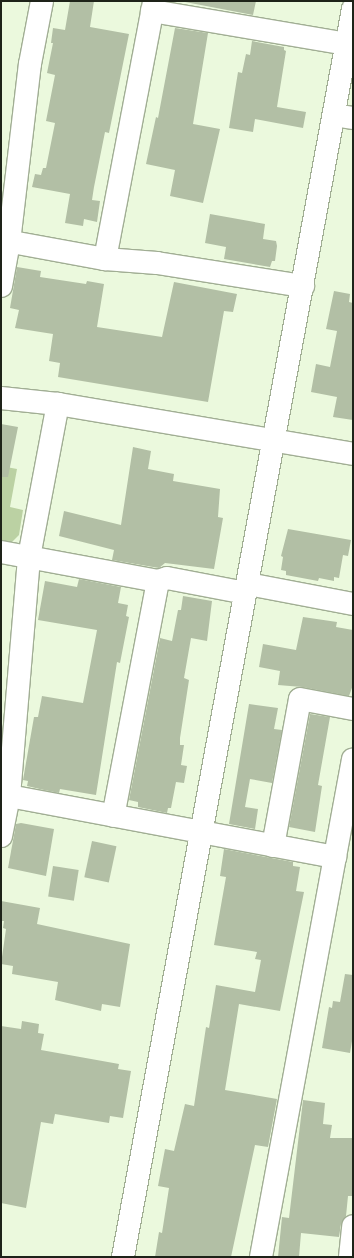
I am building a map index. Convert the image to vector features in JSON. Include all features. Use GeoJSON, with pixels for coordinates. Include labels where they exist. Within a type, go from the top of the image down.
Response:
{"type":"FeatureCollection","features":[{"type":"Feature","properties":{"kind":"street"},"geometry":{"type":"LineString","coordinates":[[1,286],[5,241],[30,64],[42,1]]}},
{"type":"Feature","properties":{"kind":"street"},"geometry":{"type":"LineString","coordinates":[[105,259],[153,6],[347,44]]}},
{"type":"Feature","properties":{"kind":"street"},"geometry":{"type":"LineString","coordinates":[[123,1257],[303,286],[343,116],[347,44],[353,9]]}},
{"type":"Feature","properties":{"kind":"street"},"geometry":{"type":"LineString","coordinates":[[5,241],[105,259],[157,263],[303,286]]}},
{"type":"Feature","properties":{"kind":"street"},"geometry":{"type":"LineString","coordinates":[[1,398],[58,404],[275,442],[353,454]]}},
{"type":"Feature","properties":{"kind":"street"},"geometry":{"type":"LineString","coordinates":[[1,836],[9,796],[29,557],[58,404]]}},
{"type":"Feature","properties":{"kind":"street"},"geometry":{"type":"LineString","coordinates":[[1,552],[158,581],[166,578],[353,604]]}},
{"type":"Feature","properties":{"kind":"street"},"geometry":{"type":"LineString","coordinates":[[113,816],[158,581]]}},
{"type":"Feature","properties":{"kind":"street"},"geometry":{"type":"LineString","coordinates":[[272,846],[300,699],[353,709]]}},
{"type":"Feature","properties":{"kind":"street"},"geometry":{"type":"LineString","coordinates":[[261,1257],[353,759]]}},
{"type":"Feature","properties":{"kind":"street"},"geometry":{"type":"LineString","coordinates":[[9,796],[335,857]]}},
{"type":"Feature","properties":{"kind":"street"},"geometry":{"type":"LineString","coordinates":[[350,1257],[353,1226]]}},
{"type":"Feature","properties":{"kind":"green space"},"geometry":{"type":"Polygon","coordinates":[[[1,466],[17,469],[10,507],[23,510],[19,535],[11,543],[1,541],[1,466]]]}},
{"type":"Feature","properties":{"kind":"building"},"geometry":{"type":"Polygon","coordinates":[[[70,1],[94,1],[90,27],[129,34],[109,133],[105,132],[94,187],[92,200],[100,201],[97,222],[84,219],[83,226],[65,223],[70,194],[32,187],[35,174],[41,175],[43,168],[46,168],[55,123],[46,121],[55,75],[47,73],[53,43],[51,43],[53,28],[65,30],[70,1]]]}},
{"type":"Feature","properties":{"kind":"building"},"geometry":{"type":"Polygon","coordinates":[[[180,1],[256,1],[253,15],[180,1]]]}},
{"type":"Feature","properties":{"kind":"building"},"geometry":{"type":"Polygon","coordinates":[[[175,28],[208,33],[193,124],[220,129],[203,203],[170,196],[175,170],[146,164],[156,117],[158,118],[175,28]]]}},
{"type":"Feature","properties":{"kind":"building"},"geometry":{"type":"Polygon","coordinates":[[[252,41],[284,47],[284,50],[286,51],[277,107],[306,112],[303,128],[255,119],[253,132],[229,128],[238,72],[242,73],[246,54],[250,55],[252,41]]]}},
{"type":"Feature","properties":{"kind":"building"},"geometry":{"type":"Polygon","coordinates":[[[210,214],[265,224],[263,239],[276,241],[277,246],[275,261],[272,261],[270,267],[224,259],[226,247],[205,243],[210,214]]]}},
{"type":"Feature","properties":{"kind":"building"},"geometry":{"type":"Polygon","coordinates":[[[17,267],[41,271],[40,277],[86,284],[87,281],[104,284],[97,327],[162,337],[174,282],[237,294],[233,312],[224,311],[208,402],[58,377],[60,363],[49,361],[53,334],[15,328],[19,310],[10,308],[17,267]]]}},
{"type":"Feature","properties":{"kind":"building"},"geometry":{"type":"Polygon","coordinates":[[[334,291],[350,294],[349,302],[353,303],[353,420],[333,417],[337,397],[311,392],[316,364],[330,367],[337,331],[326,329],[334,291]]]}},
{"type":"Feature","properties":{"kind":"building"},"geometry":{"type":"Polygon","coordinates":[[[1,424],[18,427],[8,477],[1,477],[1,424]]]}},
{"type":"Feature","properties":{"kind":"building"},"geometry":{"type":"Polygon","coordinates":[[[133,447],[151,451],[148,469],[174,474],[173,481],[220,489],[218,517],[223,518],[214,569],[165,563],[159,568],[112,560],[114,550],[59,536],[64,511],[121,525],[133,447]]]}},
{"type":"Feature","properties":{"kind":"building"},"geometry":{"type":"Polygon","coordinates":[[[288,529],[351,540],[348,556],[343,555],[339,578],[334,577],[334,581],[319,578],[318,581],[286,575],[286,571],[281,570],[283,557],[281,556],[288,529]]]}},
{"type":"Feature","properties":{"kind":"building"},"geometry":{"type":"Polygon","coordinates":[[[79,579],[121,587],[118,603],[128,605],[126,616],[129,617],[120,663],[117,662],[96,795],[60,789],[59,793],[44,790],[27,786],[28,781],[23,780],[34,717],[38,717],[42,696],[83,703],[97,630],[38,620],[45,581],[77,587],[79,579]]]}},
{"type":"Feature","properties":{"kind":"building"},"geometry":{"type":"Polygon","coordinates":[[[183,596],[212,601],[207,641],[191,638],[184,678],[189,680],[180,738],[180,745],[184,745],[181,765],[187,766],[184,783],[176,782],[171,808],[168,808],[167,813],[138,807],[138,802],[129,800],[160,638],[172,641],[178,610],[181,610],[183,596]]]}},
{"type":"Feature","properties":{"kind":"building"},"geometry":{"type":"Polygon","coordinates":[[[303,617],[337,622],[336,627],[353,630],[353,685],[349,696],[302,687],[278,685],[280,671],[259,667],[263,644],[296,650],[303,617]]]}},
{"type":"Feature","properties":{"kind":"building"},"geometry":{"type":"Polygon","coordinates":[[[249,704],[278,708],[274,729],[282,730],[272,783],[250,779],[245,807],[258,809],[255,829],[229,824],[249,704]]]}},
{"type":"Feature","properties":{"kind":"building"},"geometry":{"type":"Polygon","coordinates":[[[310,714],[330,717],[318,785],[322,786],[315,832],[289,827],[310,714]]]}},
{"type":"Feature","properties":{"kind":"building"},"geometry":{"type":"Polygon","coordinates":[[[21,823],[54,829],[46,876],[8,868],[16,824],[21,823]]]}},
{"type":"Feature","properties":{"kind":"building"},"geometry":{"type":"Polygon","coordinates":[[[92,841],[116,846],[109,882],[84,877],[92,841]]]}},
{"type":"Feature","properties":{"kind":"building"},"geometry":{"type":"Polygon","coordinates":[[[224,849],[293,862],[293,866],[300,867],[296,891],[304,892],[280,1011],[239,1004],[225,1090],[277,1099],[268,1147],[255,1145],[231,1257],[155,1257],[159,1232],[162,1233],[169,1188],[158,1186],[165,1149],[174,1151],[185,1104],[194,1106],[206,1027],[209,1028],[216,985],[255,992],[261,960],[255,959],[257,952],[214,945],[226,877],[220,876],[224,849]]]}},
{"type":"Feature","properties":{"kind":"building"},"geometry":{"type":"Polygon","coordinates":[[[53,866],[79,870],[74,901],[48,897],[53,866]]]}},
{"type":"Feature","properties":{"kind":"building"},"geometry":{"type":"Polygon","coordinates":[[[1,901],[40,908],[37,924],[130,944],[120,1007],[102,1004],[101,1011],[55,1000],[58,982],[12,974],[13,966],[1,964],[6,929],[3,928],[4,921],[1,921],[1,901]]]}},
{"type":"Feature","properties":{"kind":"building"},"geometry":{"type":"Polygon","coordinates":[[[345,974],[353,975],[353,1035],[350,1053],[322,1048],[329,1007],[332,1008],[333,1001],[340,1002],[345,974]]]}},
{"type":"Feature","properties":{"kind":"building"},"geometry":{"type":"Polygon","coordinates":[[[22,1021],[39,1024],[38,1033],[44,1034],[41,1050],[119,1064],[118,1069],[131,1071],[123,1118],[110,1116],[109,1123],[55,1114],[53,1124],[41,1122],[26,1208],[1,1203],[1,1026],[21,1029],[22,1021]]]}},
{"type":"Feature","properties":{"kind":"building"},"geometry":{"type":"Polygon","coordinates":[[[303,1100],[325,1103],[323,1124],[332,1125],[330,1138],[353,1138],[353,1196],[348,1196],[346,1216],[341,1224],[339,1237],[301,1233],[299,1257],[278,1257],[282,1217],[289,1218],[303,1100]]]}}]}
